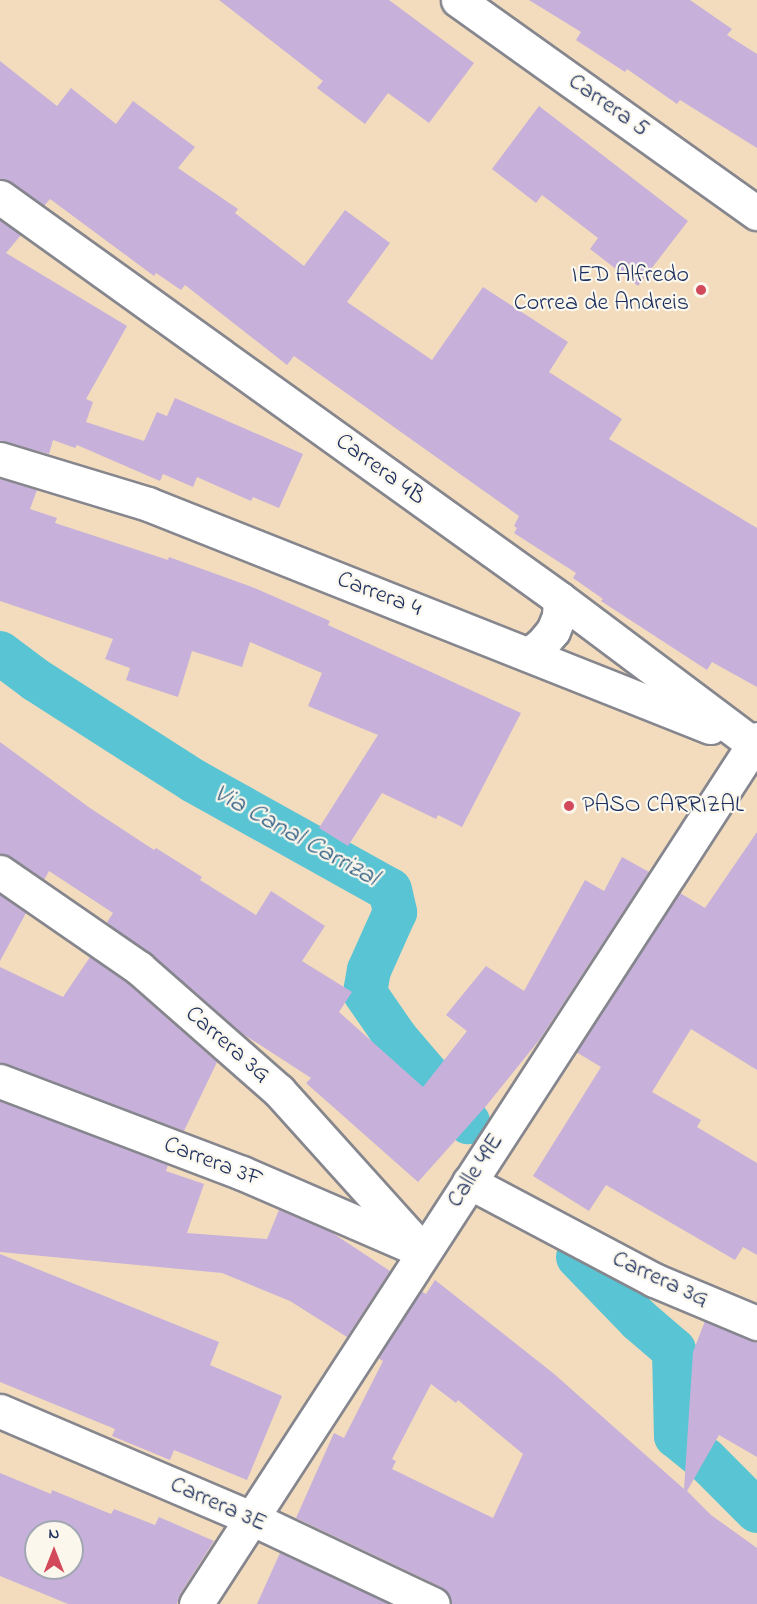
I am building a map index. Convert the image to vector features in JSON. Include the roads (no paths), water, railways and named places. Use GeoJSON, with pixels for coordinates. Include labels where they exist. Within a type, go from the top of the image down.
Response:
{"type":"FeatureCollection","features":[{"type":"Feature","properties":{"kind":"street","name":"Carrera 5"},"geometry":{"type":"LineString","coordinates":[[458,0],[757,213]]}},
{"type":"Feature","properties":{"kind":"street","name":"Carrera 4B"},"geometry":{"type":"LineString","coordinates":[[0,197],[560,599],[756,743]]}},
{"type":"Feature","properties":{"kind":"street","name":"Carrera 4"},"geometry":{"type":"LineString","coordinates":[[0,459],[148,504],[756,743]]}},
{"type":"Feature","properties":{"kind":"street"},"geometry":{"type":"LineString","coordinates":[[530,654],[553,631],[559,616],[560,599]]}},
{"type":"Feature","properties":{"kind":"street","name":"Calle 49E"},"geometry":{"type":"LineString","coordinates":[[196,1604],[423,1251],[756,743]]}},
{"type":"Feature","properties":{"kind":"street","name":"Carrera 3G"},"geometry":{"type":"LineString","coordinates":[[0,872],[139,968],[279,1090],[423,1251]]}},
{"type":"Feature","properties":{"kind":"street","name":"Carrera 3F"},"geometry":{"type":"LineString","coordinates":[[0,1081],[242,1173],[423,1251]]}},
{"type":"Feature","properties":{"kind":"street","name":"Carrera 3G"},"geometry":{"type":"LineString","coordinates":[[469,1182],[654,1280],[757,1323]]}},
{"type":"Feature","properties":{"kind":"street","name":"Carrera 3E"},"geometry":{"type":"LineString","coordinates":[[0,1411],[251,1518],[434,1604]]}},
{"type":"Feature","properties":{"kind":"waterway","name":"Via Canal Carrizal"},"geometry":{"type":"LineString","coordinates":[[0,653],[36,680],[194,781],[390,890],[395,912],[369,970],[365,993],[396,1038],[468,1122]]}},
{"type":"Feature","properties":{"kind":"waterway","name":"Via Canal Carrizal"},"geometry":{"type":"LineString","coordinates":[[578,1257],[639,1320],[674,1350],[676,1436],[706,1460],[757,1511]]}},
{"type":"Feature","properties":{"kind":"place","name":"IED Alfredo Correa de Andreis"},"geometry":{"type":"Point","coordinates":[701,290]}},
{"type":"Feature","properties":{"kind":"place","name":"PASO CARRIZAL"},"geometry":{"type":"Point","coordinates":[569,806]}}]}
